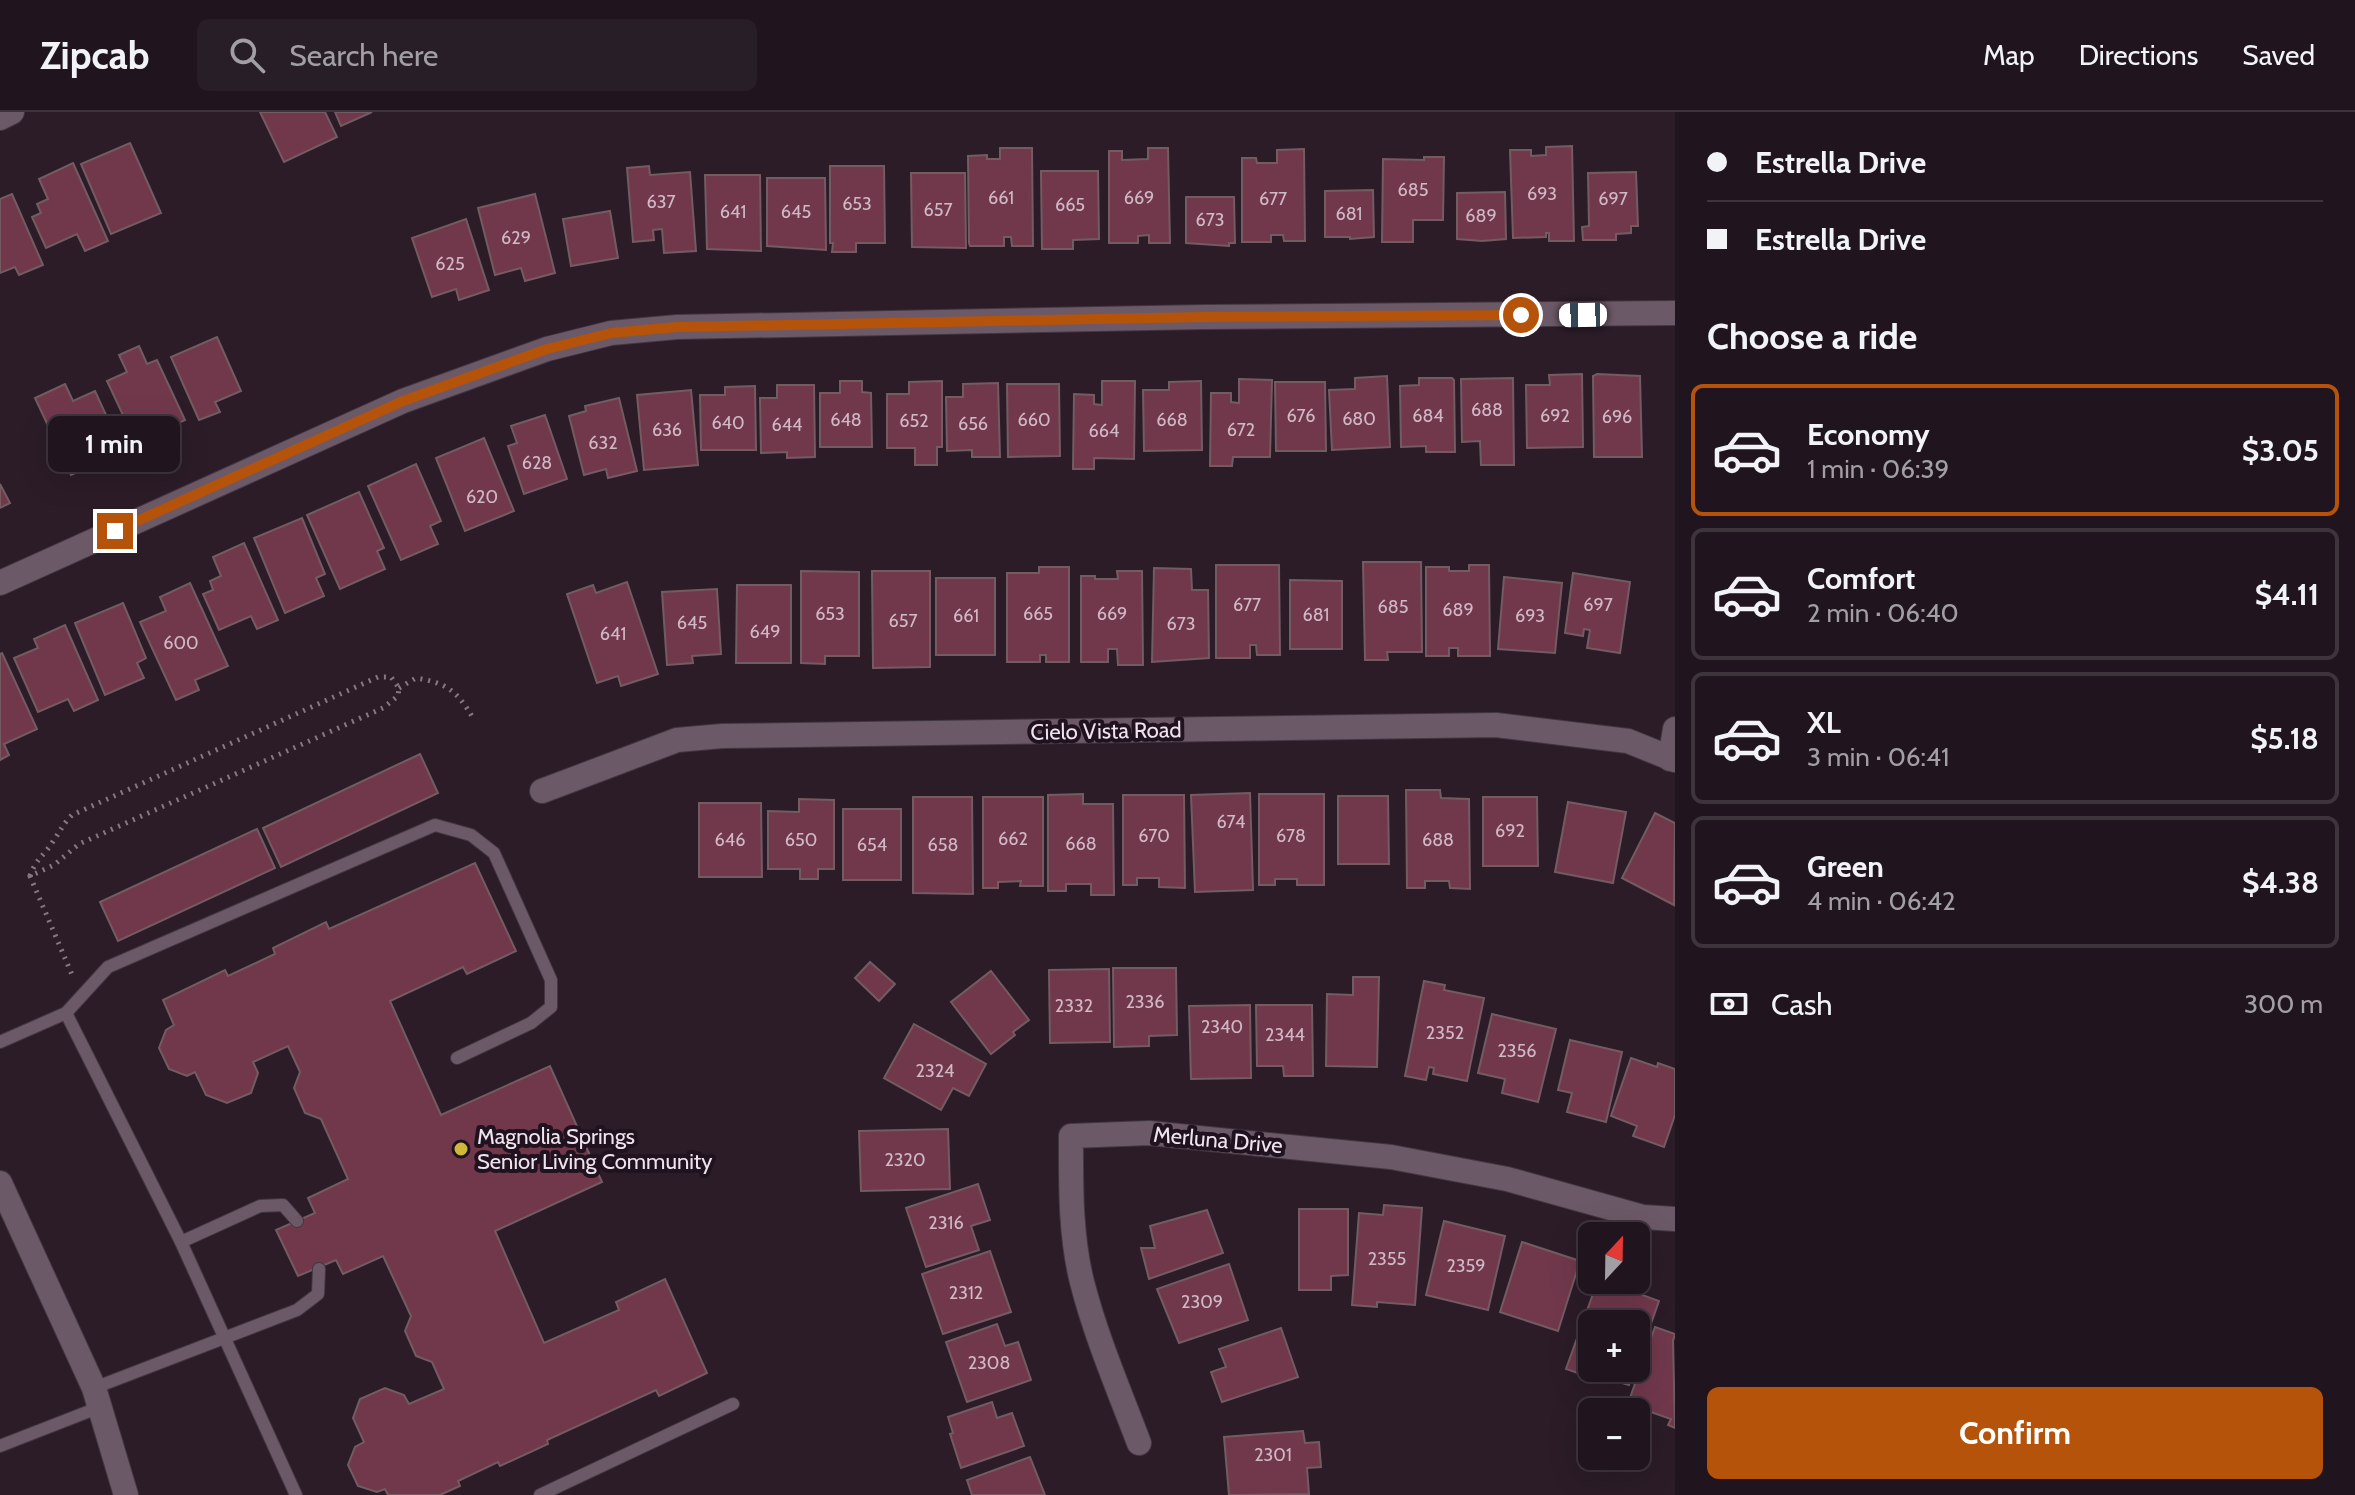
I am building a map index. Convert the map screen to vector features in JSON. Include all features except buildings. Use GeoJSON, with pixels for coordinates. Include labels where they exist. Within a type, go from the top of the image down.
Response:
{"type":"FeatureCollection","features":[{"type":"Feature","properties":{"kind":"street"},"geometry":{"type":"LineString","coordinates":[[0,118],[12,112]]}},
{"type":"Feature","properties":{"kind":"street"},"geometry":{"type":"LineString","coordinates":[[0,583],[403,401],[547,349],[611,333],[677,327],[1189,317],[1675,313]]}},
{"type":"Feature","properties":{"kind":"street","name":"Cielo Vista Road"},"geometry":{"type":"LineString","coordinates":[[542,791],[677,740],[722,736],[1496,725],[1628,741],[1673,760]]}},
{"type":"Feature","properties":{"kind":"street"},"geometry":{"type":"LineString","coordinates":[[1673,760],[1675,729]]}},
{"type":"Feature","properties":{"kind":"street","name":"Merluna Drive"},"geometry":{"type":"LineString","coordinates":[[1139,1443],[1108,1362],[1082,1280],[1071,1204],[1071,1136],[1149,1133],[1391,1157],[1507,1179],[1643,1217],[1675,1219]]}},
{"type":"Feature","properties":{"kind":"street"},"geometry":{"type":"LineString","coordinates":[[0,1183],[97,1398],[126,1495]]}},
{"type":"Feature","properties":{"kind":"lane"},"geometry":{"type":"LineString","coordinates":[[0,1042],[66,1013],[108,967],[435,825],[471,835],[494,853],[551,980],[551,1007],[531,1023],[457,1058]]}},
{"type":"Feature","properties":{"kind":"lane"},"geometry":{"type":"LineString","coordinates":[[66,1013],[181,1242],[296,1495]]}},
{"type":"Feature","properties":{"kind":"lane"},"geometry":{"type":"LineString","coordinates":[[181,1242],[260,1206],[283,1205],[297,1221]]}},
{"type":"Feature","properties":{"kind":"lane"},"geometry":{"type":"LineString","coordinates":[[0,1446],[225,1339],[297,1310],[318,1294],[319,1269]]}},
{"type":"Feature","properties":{"kind":"lane"},"geometry":{"type":"LineString","coordinates":[[540,1495],[733,1404]]}},
{"type":"Feature","properties":{"kind":"path"},"geometry":{"type":"LineString","coordinates":[[30,876],[54,865],[79,844],[383,708],[398,696],[399,688],[391,677],[378,677],[72,815],[36,860],[30,876],[81,996]]}},
{"type":"Feature","properties":{"kind":"path"},"geometry":{"type":"LineString","coordinates":[[399,688],[416,678],[441,682],[464,703],[473,718]]}},
{"type":"Feature","properties":{"kind":"place","name":"Magnolia Springs Senior Living Community"},"geometry":{"type":"Point","coordinates":[461,1149]}},
{"type":"Feature","properties":{"kind":"route"},"geometry":{"type":"LineString","coordinates":[[115,531],[403,401],[547,349],[611,333],[677,327],[1204,317],[1521,315]]}}]}
